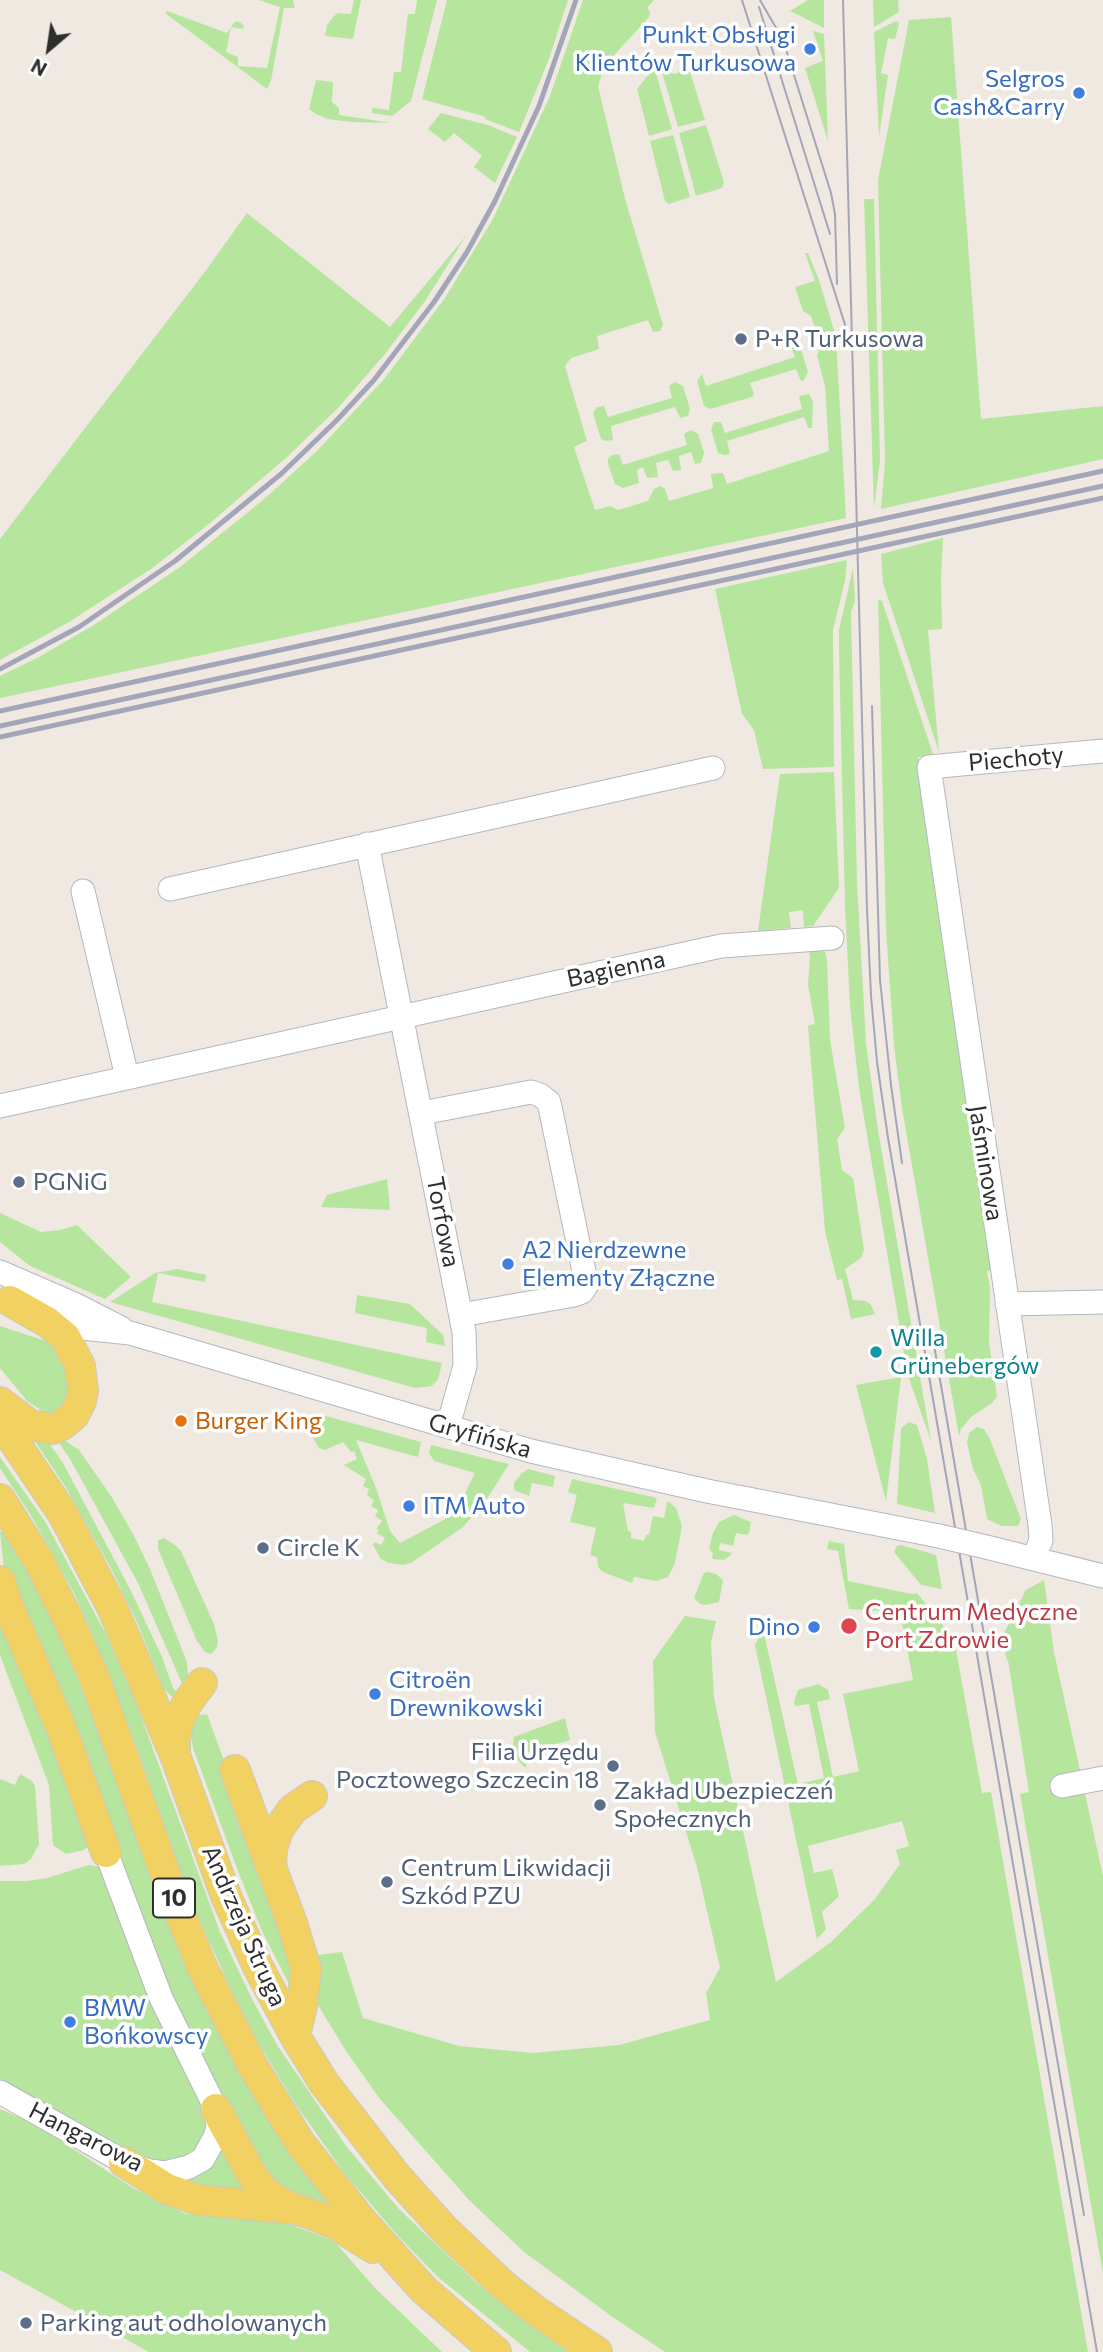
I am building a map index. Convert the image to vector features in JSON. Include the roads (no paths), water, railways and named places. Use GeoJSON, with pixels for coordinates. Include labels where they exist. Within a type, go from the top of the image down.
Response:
{"type":"FeatureCollection","features":[{"type":"Feature","properties":{"kind":"main road"},"geometry":{"type":"LineString","coordinates":[[0,1402],[30,1425],[53,1429],[74,1415],[83,1396],[80,1366],[65,1338],[47,1322],[5,1300]]}},
{"type":"Feature","properties":{"kind":"main road","name":"Andrzeja Struga"},"geometry":{"type":"LineString","coordinates":[[0,1422],[41,1479],[112,1607],[175,1755],[226,1896],[258,1966],[295,2036],[324,2083],[397,2177],[444,2230],[503,2285],[597,2352]]}},
{"type":"Feature","properties":{"kind":"main road","name":"Andrzeja Struga"},"geometry":{"type":"LineString","coordinates":[[0,1499],[40,1563],[95,1679],[174,1901],[202,1967],[247,2056],[300,2143],[403,2268]]}},
{"type":"Feature","properties":{"kind":"main road"},"geometry":{"type":"LineString","coordinates":[[0,1581],[62,1730],[106,1852]]}},
{"type":"Feature","properties":{"kind":"main road"},"geometry":{"type":"LineString","coordinates":[[175,1755],[174,1740],[178,1723],[187,1703],[202,1683]]}},
{"type":"Feature","properties":{"kind":"main road"},"geometry":{"type":"LineString","coordinates":[[235,1769],[299,1943],[306,1969],[295,2036]]}},
{"type":"Feature","properties":{"kind":"main road"},"geometry":{"type":"LineString","coordinates":[[271,1868],[272,1848],[279,1828],[293,1809],[312,1796]]}},
{"type":"Feature","properties":{"kind":"main road"},"geometry":{"type":"LineString","coordinates":[[216,2109],[253,2175],[274,2199],[335,2224],[403,2268]]}},
{"type":"Feature","properties":{"kind":"main road"},"geometry":{"type":"LineString","coordinates":[[124,2162],[167,2189],[199,2200],[295,2209]]}},
{"type":"Feature","properties":{"kind":"main road","name":"10"},"geometry":{"type":"LineString","coordinates":[[403,2268],[466,2329],[496,2352]]}},
{"type":"Feature","properties":{"kind":"street","name":"Piechoty"},"geometry":{"type":"LineString","coordinates":[[929,767],[1103,751]]}},
{"type":"Feature","properties":{"kind":"street","name":"Jaśminowa"},"geometry":{"type":"LineString","coordinates":[[929,767],[1041,1531],[1041,1541],[1034,1558]]}},
{"type":"Feature","properties":{"kind":"street"},"geometry":{"type":"LineString","coordinates":[[170,889],[713,768]]}},
{"type":"Feature","properties":{"kind":"street"},"geometry":{"type":"LineString","coordinates":[[367,844],[402,1017]]}},
{"type":"Feature","properties":{"kind":"street"},"geometry":{"type":"LineString","coordinates":[[83,891],[127,1077]]}},
{"type":"Feature","properties":{"kind":"street","name":"Bagienna"},"geometry":{"type":"LineString","coordinates":[[0,1106],[722,946],[832,938]]}},
{"type":"Feature","properties":{"kind":"street","name":"Torfowa"},"geometry":{"type":"LineString","coordinates":[[402,1017],[466,1347],[465,1366],[449,1426]]}},
{"type":"Feature","properties":{"kind":"street"},"geometry":{"type":"LineString","coordinates":[[422,1113],[531,1092],[549,1102],[586,1281],[582,1292],[574,1295],[461,1315]]}},
{"type":"Feature","properties":{"kind":"street","name":"Gryfińska"},"geometry":{"type":"LineString","coordinates":[[0,1272],[74,1304],[130,1333]]}},
{"type":"Feature","properties":{"kind":"street","name":"Gryfińska"},"geometry":{"type":"LineString","coordinates":[[5,1300],[82,1328],[130,1333],[508,1445],[603,1468],[939,1536],[1103,1576]]}},
{"type":"Feature","properties":{"kind":"street"},"geometry":{"type":"LineString","coordinates":[[1007,1304],[1103,1302]]}},
{"type":"Feature","properties":{"kind":"street"},"geometry":{"type":"LineString","coordinates":[[1062,1786],[1103,1779]]}},
{"type":"Feature","properties":{"kind":"street"},"geometry":{"type":"LineString","coordinates":[[106,1852],[161,1998],[216,2109]]}},
{"type":"Feature","properties":{"kind":"street","name":"Hangarowa"},"geometry":{"type":"LineString","coordinates":[[0,2092],[124,2162],[150,2171],[165,2172],[189,2167],[203,2158],[218,2127],[216,2109]]}},
{"type":"Feature","properties":{"kind":"tram line"},"geometry":{"type":"LineString","coordinates":[[742,0],[847,331]]}},
{"type":"Feature","properties":{"kind":"tram line"},"geometry":{"type":"LineString","coordinates":[[760,0],[783,40],[831,193],[835,214],[837,284]]}},
{"type":"Feature","properties":{"kind":"tram line"},"geometry":{"type":"LineString","coordinates":[[843,0],[867,909],[877,1062],[1097,2352]]}},
{"type":"Feature","properties":{"kind":"tram line"},"geometry":{"type":"LineString","coordinates":[[759,7],[830,234]]}},
{"type":"Feature","properties":{"kind":"tram line"},"geometry":{"type":"LineString","coordinates":[[872,706],[880,980],[902,1163]]}},
{"type":"Feature","properties":{"kind":"tram line"},"geometry":{"type":"LineString","coordinates":[[933,1339],[1084,2215]]}},
{"type":"Feature","properties":{"kind":"railway"},"geometry":{"type":"LineString","coordinates":[[0,669],[79,627],[175,561],[281,474],[374,380],[434,302],[467,252],[495,201],[539,106],[576,0]]}},
{"type":"Feature","properties":{"kind":"railway"},"geometry":{"type":"LineString","coordinates":[[0,711],[1103,471]]}},
{"type":"Feature","properties":{"kind":"railway"},"geometry":{"type":"LineString","coordinates":[[0,726],[1103,486]]}},
{"type":"Feature","properties":{"kind":"railway"},"geometry":{"type":"LineString","coordinates":[[0,737],[1103,498]]}},
{"type":"Feature","properties":{"kind":"place","name":"Punkt Obsługi Klientów Turkusowa"},"geometry":{"type":"Point","coordinates":[810,49]}},
{"type":"Feature","properties":{"kind":"place","name":"Selgros Cash&Carry"},"geometry":{"type":"Point","coordinates":[1079,93]}},
{"type":"Feature","properties":{"kind":"place","name":"P+R Turkusowa"},"geometry":{"type":"Point","coordinates":[741,339]}},
{"type":"Feature","properties":{"kind":"place","name":"PGNiG"},"geometry":{"type":"Point","coordinates":[19,1182]}},
{"type":"Feature","properties":{"kind":"place","name":"A2 Nierdzewne Elementy Złączne"},"geometry":{"type":"Point","coordinates":[508,1264]}},
{"type":"Feature","properties":{"kind":"place","name":"Willa Grünebergów"},"geometry":{"type":"Point","coordinates":[876,1352]}},
{"type":"Feature","properties":{"kind":"place","name":"Burger King"},"geometry":{"type":"Point","coordinates":[181,1421]}},
{"type":"Feature","properties":{"kind":"place","name":"ITM Auto"},"geometry":{"type":"Point","coordinates":[409,1506]}},
{"type":"Feature","properties":{"kind":"place","name":"Circle K"},"geometry":{"type":"Point","coordinates":[263,1548]}},
{"type":"Feature","properties":{"kind":"place","name":"Centrum Medyczne Port Zdrowie"},"geometry":{"type":"Point","coordinates":[849,1626]}},
{"type":"Feature","properties":{"kind":"place","name":"Dino"},"geometry":{"type":"Point","coordinates":[814,1627]}},
{"type":"Feature","properties":{"kind":"place","name":"Citroën Drewnikowski"},"geometry":{"type":"Point","coordinates":[375,1694]}},
{"type":"Feature","properties":{"kind":"place","name":"Filia Urzędu Pocztowego Szczecin 18"},"geometry":{"type":"Point","coordinates":[613,1766]}},
{"type":"Feature","properties":{"kind":"place","name":"Zakład Ubezpieczeń Społecznych"},"geometry":{"type":"Point","coordinates":[600,1805]}},
{"type":"Feature","properties":{"kind":"place","name":"Centrum Likwidacji Szkód PZU"},"geometry":{"type":"Point","coordinates":[387,1882]}},
{"type":"Feature","properties":{"kind":"place","name":"BMW Bońkowscy"},"geometry":{"type":"Point","coordinates":[70,2022]}},
{"type":"Feature","properties":{"kind":"place","name":"Parking aut odholowanych"},"geometry":{"type":"Point","coordinates":[26,2323]}}]}
